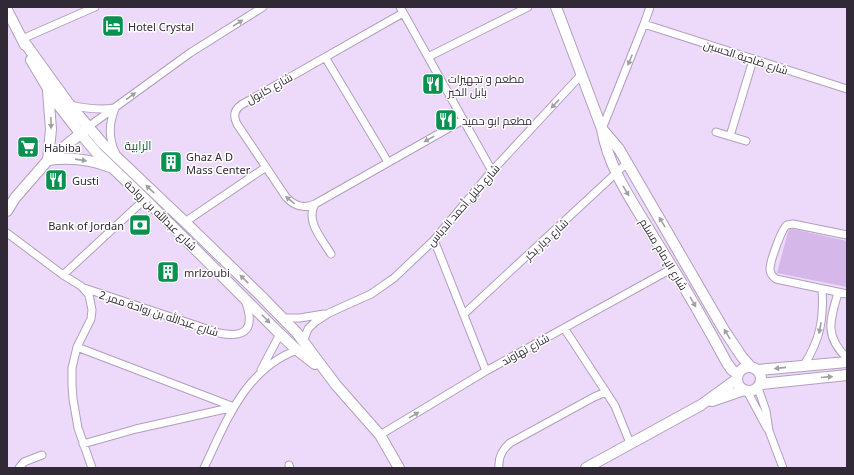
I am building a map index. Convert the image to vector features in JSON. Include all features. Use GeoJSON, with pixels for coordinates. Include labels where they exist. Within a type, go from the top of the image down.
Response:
{"type":"FeatureCollection","features":[{"type":"Feature","properties":{"kind":"street"},"geometry":{"type":"LineString","coordinates":[[22,39],[95,7]]}},
{"type":"Feature","properties":{"kind":"street"},"geometry":{"type":"LineString","coordinates":[[7,211],[11,200],[48,160],[84,130],[190,53],[263,7]]}},
{"type":"Feature","properties":{"kind":"street"},"geometry":{"type":"LineString","coordinates":[[428,57],[528,7]]}},
{"type":"Feature","properties":{"kind":"street","name":"شارع الإمام مسلم"},"geometry":{"type":"LineString","coordinates":[[556,7],[602,129],[604,141],[616,174],[673,268],[727,363],[737,377]]}},
{"type":"Feature","properties":{"kind":"street"},"geometry":{"type":"LineString","coordinates":[[602,129],[650,7]]}},
{"type":"Feature","properties":{"kind":"street"},"geometry":{"type":"LineString","coordinates":[[402,10],[492,172]]}},
{"type":"Feature","properties":{"kind":"street","name":"شارع كابول"},"geometry":{"type":"LineString","coordinates":[[314,204],[301,206],[290,202],[235,120],[235,111],[240,105],[325,57],[402,10]]}},
{"type":"Feature","properties":{"kind":"street","name":"شارع عبدالله بن رواحة"},"geometry":{"type":"LineString","coordinates":[[7,11],[33,64],[47,87],[116,164],[145,199],[280,334],[300,346],[325,371],[380,435],[400,468]]}},
{"type":"Feature","properties":{"kind":"street","name":"شارع ضاحية الحسين"},"geometry":{"type":"LineString","coordinates":[[644,24],[847,89]]}},
{"type":"Feature","properties":{"kind":"street","name":"شارع عبدالله بن رواحة"},"geometry":{"type":"LineString","coordinates":[[22,39],[69,104],[84,130]]}},
{"type":"Feature","properties":{"kind":"street"},"geometry":{"type":"LineString","coordinates":[[325,57],[388,162]]}},
{"type":"Feature","properties":{"kind":"street"},"geometry":{"type":"LineString","coordinates":[[730,136],[754,60]]}},
{"type":"Feature","properties":{"kind":"street","name":"شارع خليل أحمد الدباس"},"geometry":{"type":"LineString","coordinates":[[300,346],[308,329],[315,322],[329,313],[366,296],[384,285],[394,278],[434,240],[492,172],[582,75]]}},
{"type":"Feature","properties":{"kind":"street"},"geometry":{"type":"LineString","coordinates":[[47,87],[51,129],[48,160]]}},
{"type":"Feature","properties":{"kind":"street"},"geometry":{"type":"LineString","coordinates":[[69,104],[96,110],[115,108]]}},
{"type":"Feature","properties":{"kind":"street"},"geometry":{"type":"LineString","coordinates":[[48,160],[67,158],[116,164],[110,134],[110,120],[115,108]]}},
{"type":"Feature","properties":{"kind":"street"},"geometry":{"type":"LineString","coordinates":[[331,254],[313,223],[311,211],[314,204],[463,120]]}},
{"type":"Feature","properties":{"kind":"street","name":"شارع الإمام مسلم"},"geometry":{"type":"LineString","coordinates":[[602,129],[619,149],[724,330],[742,357],[754,368]]}},
{"type":"Feature","properties":{"kind":"street"},"geometry":{"type":"LineString","coordinates":[[716,132],[746,141]]}},
{"type":"Feature","properties":{"kind":"street","name":"شارع ديار بكر"},"geometry":{"type":"LineString","coordinates":[[464,314],[627,163]]}},
{"type":"Feature","properties":{"kind":"street","name":"شارع عبدالله بن رواحة"},"geometry":{"type":"LineString","coordinates":[[116,164],[185,222],[297,333],[300,346]]}},
{"type":"Feature","properties":{"kind":"street"},"geometry":{"type":"LineString","coordinates":[[185,222],[266,167]]}},
{"type":"Feature","properties":{"kind":"street"},"geometry":{"type":"LineString","coordinates":[[63,275],[145,199]]}},
{"type":"Feature","properties":{"kind":"street"},"geometry":{"type":"LineString","coordinates":[[847,235],[792,224],[784,227],[770,267],[773,277],[781,281],[847,294]]}},
{"type":"Feature","properties":{"kind":"street"},"geometry":{"type":"LineString","coordinates":[[7,233],[63,275],[84,288],[89,295],[92,310],[91,319],[77,347],[72,368],[73,399],[77,421],[83,444],[92,468]]}},
{"type":"Feature","properties":{"kind":"street"},"geometry":{"type":"LineString","coordinates":[[434,240],[486,371]]}},
{"type":"Feature","properties":{"kind":"street","name":"شارع نهاوند"},"geometry":{"type":"LineString","coordinates":[[380,435],[486,371],[673,268]]}},
{"type":"Feature","properties":{"kind":"street","name":"شارع عبدالله بن رواحة ممر 2"},"geometry":{"type":"LineString","coordinates":[[84,288],[228,335],[241,333],[247,329],[250,323],[250,315],[243,296]]}},
{"type":"Feature","properties":{"kind":"street"},"geometry":{"type":"LineString","coordinates":[[804,365],[818,338],[822,316],[822,289]]}},
{"type":"Feature","properties":{"kind":"street"},"geometry":{"type":"LineString","coordinates":[[838,293],[830,327],[832,339],[837,348],[847,358]]}},
{"type":"Feature","properties":{"kind":"street","name":"شارع خليل أحمد الدباس"},"geometry":{"type":"LineString","coordinates":[[282,318],[300,318],[329,313]]}},
{"type":"Feature","properties":{"kind":"street"},"geometry":{"type":"LineString","coordinates":[[564,328],[606,392],[614,406],[630,443]]}},
{"type":"Feature","properties":{"kind":"street"},"geometry":{"type":"LineString","coordinates":[[260,372],[280,334]]}},
{"type":"Feature","properties":{"kind":"street"},"geometry":{"type":"LineString","coordinates":[[204,468],[234,407],[250,383],[260,372],[278,358],[300,346]]}},
{"type":"Feature","properties":{"kind":"street"},"geometry":{"type":"LineString","coordinates":[[77,347],[234,407]]}},
{"type":"Feature","properties":{"kind":"street"},"geometry":{"type":"LineString","coordinates":[[586,468],[701,405],[737,377],[742,368],[847,362]]}},
{"type":"Feature","properties":{"kind":"street"},"geometry":{"type":"LineString","coordinates":[[701,405],[746,390],[753,391],[759,386],[762,377],[754,368]]}},
{"type":"Feature","properties":{"kind":"street"},"geometry":{"type":"LineString","coordinates":[[759,386],[847,375]]}},
{"type":"Feature","properties":{"kind":"street"},"geometry":{"type":"LineString","coordinates":[[737,377],[739,385],[746,390],[762,421],[769,431]]}},
{"type":"Feature","properties":{"kind":"street"},"geometry":{"type":"LineString","coordinates":[[759,386],[766,411],[769,431],[783,468]]}},
{"type":"Feature","properties":{"kind":"street"},"geometry":{"type":"LineString","coordinates":[[499,468],[500,456],[510,443],[594,397],[606,392]]}},
{"type":"Feature","properties":{"kind":"street"},"geometry":{"type":"LineString","coordinates":[[83,444],[136,429],[234,407]]}},
{"type":"Feature","properties":{"kind":"street"},"geometry":{"type":"LineString","coordinates":[[19,468],[24,462],[42,456]]}},
{"type":"Feature","properties":{"kind":"shaded area"},"geometry":{"type":"Polygon","coordinates":[[[789,228],[847,241],[847,287],[777,273],[789,228]]]}},
{"type":"Feature","properties":{"kind":"place","name":"Hotel Crystal"},"geometry":{"type":"Point","coordinates":[113,26]}},
{"type":"Feature","properties":{"kind":"place","name":"مطعم و تجهيزات بابل الخير"},"geometry":{"type":"Point","coordinates":[433,84]}},
{"type":"Feature","properties":{"kind":"place","name":"مطعم ابو حميد"},"geometry":{"type":"Point","coordinates":[446,120]}},
{"type":"Feature","properties":{"kind":"place","name":"Habiba"},"geometry":{"type":"Point","coordinates":[28,147]}},
{"type":"Feature","properties":{"kind":"place","name":"Ghaz A D Mass Center"},"geometry":{"type":"Point","coordinates":[171,162]}},
{"type":"Feature","properties":{"kind":"place","name":"Gusti"},"geometry":{"type":"Point","coordinates":[56,180]}},
{"type":"Feature","properties":{"kind":"place","name":"Bank of Jordan"},"geometry":{"type":"Point","coordinates":[140,225]}},
{"type":"Feature","properties":{"kind":"place","name":"mrlzoubi"},"geometry":{"type":"Point","coordinates":[168,272]}},
{"type":"Feature","properties":{"kind":"district","name":"الرابية"},"geometry":{"type":"Point","coordinates":[138,145]}}]}
